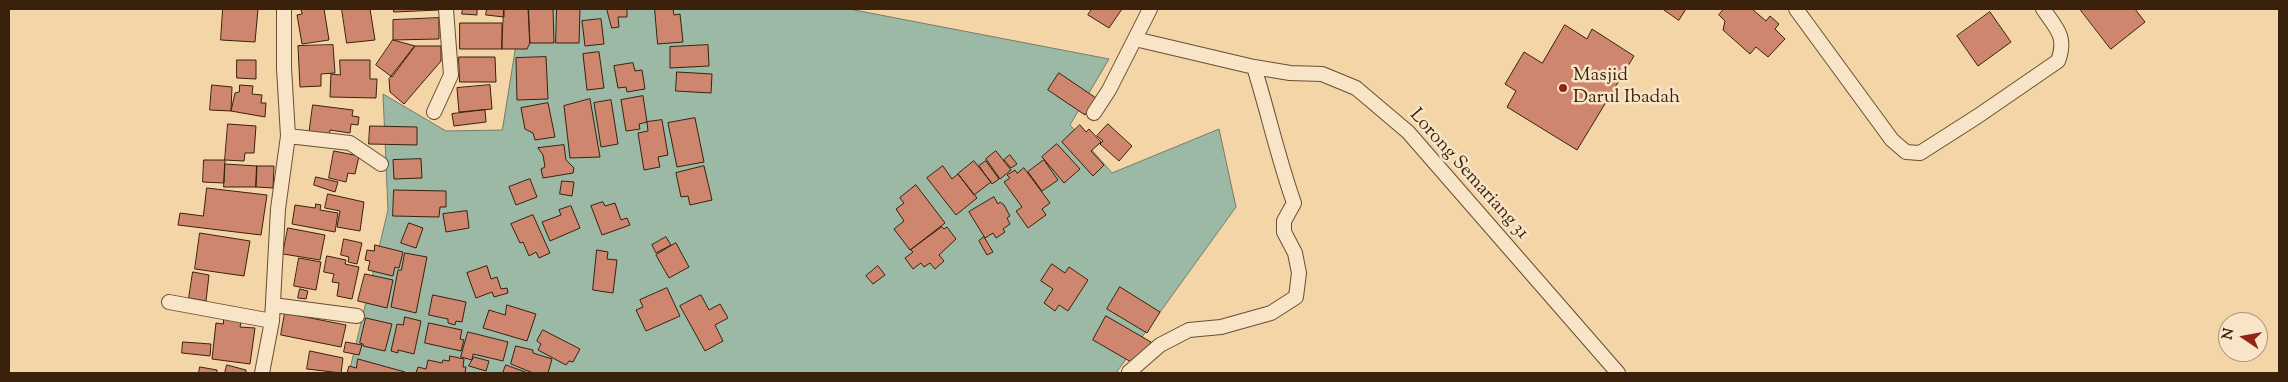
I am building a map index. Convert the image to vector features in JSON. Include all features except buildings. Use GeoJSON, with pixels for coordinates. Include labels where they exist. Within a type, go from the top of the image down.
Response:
{"type":"FeatureCollection","features":[{"type":"Feature","properties":{"kind":"street"},"geometry":{"type":"LineString","coordinates":[[262,373],[272,321],[278,209],[288,136],[284,68],[284,9]]}},
{"type":"Feature","properties":{"kind":"street"},"geometry":{"type":"LineString","coordinates":[[434,112],[450,75],[446,9]]}},
{"type":"Feature","properties":{"kind":"street"},"geometry":{"type":"LineString","coordinates":[[1094,114],[1150,9]]}},
{"type":"Feature","properties":{"kind":"street"},"geometry":{"type":"LineString","coordinates":[[1796,9],[1892,140],[1906,152],[1920,153],[2058,61],[2062,48],[2061,35],[2043,9]]}},
{"type":"Feature","properties":{"kind":"street","name":"Lorong Semariang 31"},"geometry":{"type":"LineString","coordinates":[[1134,39],[1254,67],[1290,73],[1322,74],[1356,88],[1408,132],[1618,373]]}},
{"type":"Feature","properties":{"kind":"street"},"geometry":{"type":"LineString","coordinates":[[1129,372],[1160,345],[1189,330],[1222,327],[1271,313],[1296,297],[1299,273],[1295,254],[1284,232],[1284,221],[1294,203],[1254,67]]}},
{"type":"Feature","properties":{"kind":"street"},"geometry":{"type":"LineString","coordinates":[[288,136],[350,143],[381,164]]}},
{"type":"Feature","properties":{"kind":"street"},"geometry":{"type":"LineString","coordinates":[[169,302],[272,321]]}},
{"type":"Feature","properties":{"kind":"street"},"geometry":{"type":"LineString","coordinates":[[272,305],[356,316]]}},
{"type":"Feature","properties":{"kind":"shaded area"},"geometry":{"type":"Polygon","coordinates":[[[522,9],[849,9],[1109,59],[1070,125],[1112,173],[1219,129],[1236,207],[1116,373],[349,373],[388,210],[383,94],[446,131],[502,130],[522,9]]]}},
{"type":"Feature","properties":{"kind":"place","name":"Masjid Darul Ibadah"},"geometry":{"type":"Point","coordinates":[1563,88]}}]}
